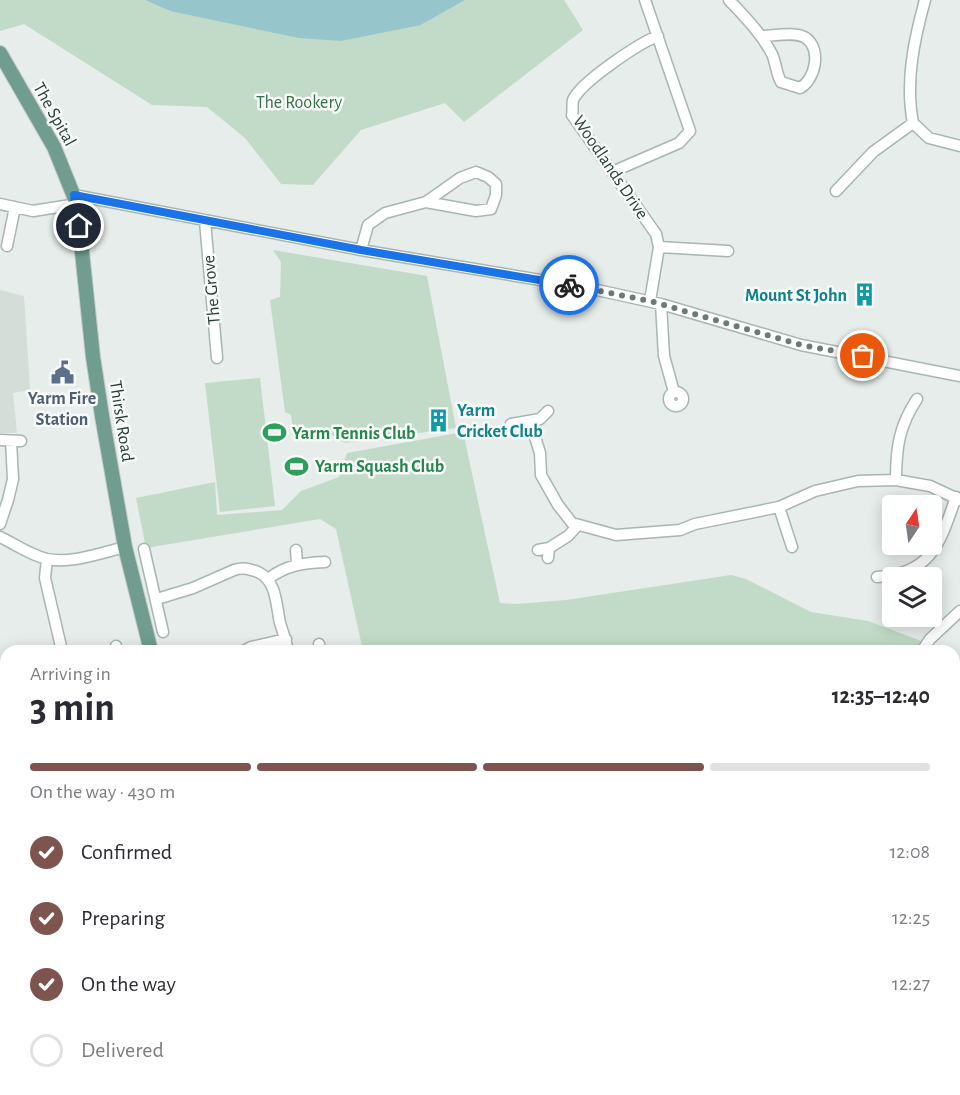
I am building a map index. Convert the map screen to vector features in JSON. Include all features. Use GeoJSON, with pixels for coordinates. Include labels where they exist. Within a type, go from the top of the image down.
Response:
{"type":"FeatureCollection","features":[{"type":"Feature","properties":{"kind":"main road","name":"The Spital"},"geometry":{"type":"LineString","coordinates":[[0,53],[54,147],[76,199]]}},
{"type":"Feature","properties":{"kind":"main road","name":"Thirsk Road"},"geometry":{"type":"LineString","coordinates":[[76,199],[93,357],[125,547],[150,645]]}},
{"type":"Feature","properties":{"kind":"street"},"geometry":{"type":"LineString","coordinates":[[612,172],[679,144],[690,131],[645,0]]}},
{"type":"Feature","properties":{"kind":"street"},"geometry":{"type":"LineString","coordinates":[[729,0],[762,36],[781,82],[800,88],[806,85],[813,72],[815,60],[814,50],[806,38],[794,34],[762,36]]}},
{"type":"Feature","properties":{"kind":"street"},"geometry":{"type":"LineString","coordinates":[[925,0],[911,69],[910,107],[913,123],[929,138],[960,146]]}},
{"type":"Feature","properties":{"kind":"street","name":"Woodlands Drive"},"geometry":{"type":"LineString","coordinates":[[658,36],[629,50],[589,83],[573,100],[572,115],[656,234],[659,247]]}},
{"type":"Feature","properties":{"kind":"street"},"geometry":{"type":"LineString","coordinates":[[841,190],[873,152],[913,123]]}},
{"type":"Feature","properties":{"kind":"street"},"geometry":{"type":"LineString","coordinates":[[361,250],[368,225],[385,213],[426,202],[460,178],[477,172],[496,184],[496,195],[491,209],[476,211],[426,202]]}},
{"type":"Feature","properties":{"kind":"street"},"geometry":{"type":"LineString","coordinates":[[0,204],[33,211],[76,199],[588,288],[650,301],[801,345],[960,376]]}},
{"type":"Feature","properties":{"kind":"street"},"geometry":{"type":"LineString","coordinates":[[8,247],[15,207]]}},
{"type":"Feature","properties":{"kind":"street","name":"The Grove"},"geometry":{"type":"LineString","coordinates":[[205,221],[217,358]]}},
{"type":"Feature","properties":{"kind":"street"},"geometry":{"type":"LineString","coordinates":[[650,301],[659,247],[728,251]]}},
{"type":"Feature","properties":{"kind":"street"},"geometry":{"type":"LineString","coordinates":[[661,304],[663,356],[674,392]]}},
{"type":"Feature","properties":{"kind":"street"},"geometry":{"type":"LineString","coordinates":[[896,480],[896,452],[900,433],[917,405]]}},
{"type":"Feature","properties":{"kind":"street"},"geometry":{"type":"LineString","coordinates":[[511,424],[540,419],[548,411]]}},
{"type":"Feature","properties":{"kind":"street"},"geometry":{"type":"LineString","coordinates":[[530,421],[540,453],[541,476],[572,523],[616,535],[680,530],[695,524],[779,507],[815,491],[858,481],[896,480],[930,486],[958,498],[933,553],[917,567]]}},
{"type":"Feature","properties":{"kind":"street"},"geometry":{"type":"LineString","coordinates":[[0,524],[13,479],[11,441]]}},
{"type":"Feature","properties":{"kind":"street"},"geometry":{"type":"LineString","coordinates":[[779,507],[792,548]]}},
{"type":"Feature","properties":{"kind":"street"},"geometry":{"type":"LineString","coordinates":[[545,552],[568,536],[578,525]]}},
{"type":"Feature","properties":{"kind":"street"},"geometry":{"type":"LineString","coordinates":[[778,541],[788,534]]}},
{"type":"Feature","properties":{"kind":"street"},"geometry":{"type":"LineString","coordinates":[[0,537],[47,559],[63,560],[125,547]]}},
{"type":"Feature","properties":{"kind":"street"},"geometry":{"type":"LineString","coordinates":[[144,549],[163,632]]}},
{"type":"Feature","properties":{"kind":"street"},"geometry":{"type":"LineString","coordinates":[[296,550],[297,564]]}},
{"type":"Feature","properties":{"kind":"street"},"geometry":{"type":"LineString","coordinates":[[47,559],[45,578],[61,645]]}},
{"type":"Feature","properties":{"kind":"street"},"geometry":{"type":"LineString","coordinates":[[268,579],[280,570],[297,564],[325,562]]}},
{"type":"Feature","properties":{"kind":"street"},"geometry":{"type":"LineString","coordinates":[[157,599],[193,588],[241,568],[251,569],[265,575],[268,579],[277,599],[280,623],[287,645]]}},
{"type":"Feature","properties":{"kind":"street"},"geometry":{"type":"LineString","coordinates":[[926,645],[960,611]]}},
{"type":"Feature","properties":{"kind":"street"},"geometry":{"type":"LineString","coordinates":[[260,645],[286,639]]}},
{"type":"Feature","properties":{"kind":"shaded area"},"geometry":{"type":"Polygon","coordinates":[[[0,290],[24,296],[30,390],[13,393],[17,433],[0,433],[0,290]]]}},
{"type":"Feature","properties":{"kind":"green space","name":"The Rookery"},"geometry":{"type":"Polygon","coordinates":[[[0,0],[145,0],[170,11],[421,25],[465,0],[564,0],[583,30],[464,122],[445,103],[361,130],[313,185],[281,184],[245,138],[207,107],[152,105],[24,24],[0,31],[0,0]]]}},
{"type":"Feature","properties":{"kind":"green space"},"geometry":{"type":"Polygon","coordinates":[[[273,250],[427,276],[456,428],[345,443],[318,427],[293,430],[291,415],[285,412],[270,300],[280,297],[281,262],[273,250]]]}},
{"type":"Feature","properties":{"kind":"green space"},"geometry":{"type":"Polygon","coordinates":[[[260,378],[275,506],[220,512],[205,383],[260,378]]]}},
{"type":"Feature","properties":{"kind":"green space"},"geometry":{"type":"Polygon","coordinates":[[[463,432],[500,603],[566,600],[731,575],[746,579],[811,612],[868,621],[927,643],[926,645],[362,645],[336,529],[320,519],[146,548],[136,498],[215,482],[217,515],[282,510],[301,491],[339,477],[347,453],[463,432]]]}},
{"type":"Feature","properties":{"kind":"water"},"geometry":{"type":"Polygon","coordinates":[[[145,0],[465,0],[421,25],[341,41],[299,38],[251,28],[170,11],[145,0]]]}},
{"type":"Feature","properties":{"kind":"way so far"},"geometry":{"type":"LineString","coordinates":[[569,285],[650,301],[801,345],[863,356]]}},
{"type":"Feature","properties":{"kind":"place","name":"Mount St John"},"geometry":{"type":"Point","coordinates":[865,295]}},
{"type":"Feature","properties":{"kind":"place","name":"Yarm Fire Station"},"geometry":{"type":"Point","coordinates":[62,372]}},
{"type":"Feature","properties":{"kind":"place","name":"Yarm Cricket Club"},"geometry":{"type":"Point","coordinates":[439,420]}},
{"type":"Feature","properties":{"kind":"place","name":"Yarm Tennis Club"},"geometry":{"type":"Point","coordinates":[274,433]}},
{"type":"Feature","properties":{"kind":"place","name":"Yarm Squash Club"},"geometry":{"type":"Point","coordinates":[297,466]}},
{"type":"Feature","properties":{"kind":"route"},"geometry":{"type":"LineString","coordinates":[[79,226],[74,195],[361,250],[569,285]]}}]}
